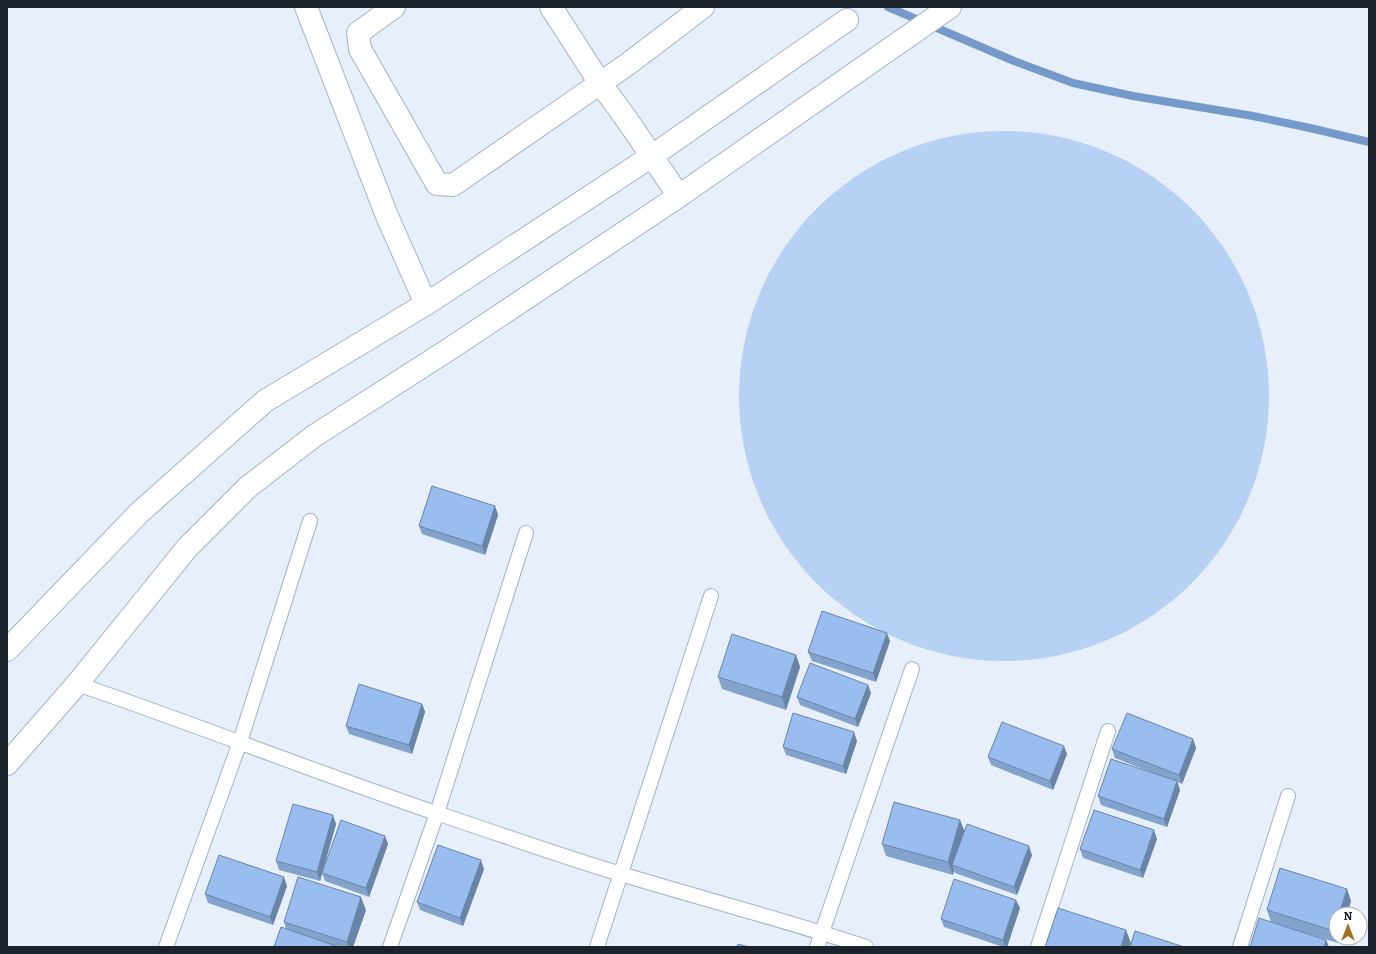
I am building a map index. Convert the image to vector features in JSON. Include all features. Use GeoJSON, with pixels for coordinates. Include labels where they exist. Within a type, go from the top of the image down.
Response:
{"type":"FeatureCollection","features":[{"type":"Feature","properties":{"kind":"street"},"geometry":{"type":"LineString","coordinates":[[306,7],[388,216],[426,304]]}},
{"type":"Feature","properties":{"kind":"street"},"geometry":{"type":"LineString","coordinates":[[394,7],[358,33],[360,49],[436,184],[453,185],[600,83],[703,7]]}},
{"type":"Feature","properties":{"kind":"street"},"geometry":{"type":"LineString","coordinates":[[551,7],[600,83],[679,196]]}},
{"type":"Feature","properties":{"kind":"street"},"geometry":{"type":"LineString","coordinates":[[7,764],[77,684],[187,548],[248,487],[314,436],[448,350],[679,196],[950,7]]}},
{"type":"Feature","properties":{"kind":"street"},"geometry":{"type":"LineString","coordinates":[[7,650],[140,512],[265,401],[426,304],[652,156],[847,20]]}},
{"type":"Feature","properties":{"kind":"lane"},"geometry":{"type":"LineString","coordinates":[[166,947],[240,742],[310,521]]}},
{"type":"Feature","properties":{"kind":"lane"},"geometry":{"type":"LineString","coordinates":[[390,947],[436,813],[526,533]]}},
{"type":"Feature","properties":{"kind":"lane"},"geometry":{"type":"LineString","coordinates":[[596,947],[711,596]]}},
{"type":"Feature","properties":{"kind":"lane"},"geometry":{"type":"LineString","coordinates":[[817,947],[912,669]]}},
{"type":"Feature","properties":{"kind":"lane"},"geometry":{"type":"LineString","coordinates":[[77,684],[164,713],[436,813],[620,874],[822,932],[866,947]]}},
{"type":"Feature","properties":{"kind":"lane"},"geometry":{"type":"LineString","coordinates":[[1038,947],[1108,731]]}},
{"type":"Feature","properties":{"kind":"lane"},"geometry":{"type":"LineString","coordinates":[[1240,947],[1288,796]]}},
{"type":"Feature","properties":{"kind":"shaded area"},"geometry":{"type":"Polygon","coordinates":[[[1004,131],[1030,132],[1056,136],[1105,151],[1129,162],[1151,176],[1172,191],[1191,209],[1209,228],[1224,249],[1238,271],[1249,295],[1264,344],[1268,370],[1268,422],[1264,448],[1249,497],[1238,521],[1224,543],[1209,564],[1191,583],[1172,601],[1151,616],[1129,630],[1105,641],[1056,656],[1030,660],[1004,661],[978,660],[952,656],[903,641],[879,630],[857,616],[836,601],[817,583],[799,564],[784,543],[770,521],[759,497],[744,448],[740,422],[739,396],[740,370],[744,344],[759,295],[770,271],[784,249],[799,228],[817,209],[836,191],[857,176],[879,162],[903,151],[952,136],[978,132],[1004,131]]]}},
{"type":"Feature","properties":{"kind":"building"},"geometry":{"type":"Polygon","coordinates":[[[432,486],[495,506],[482,546],[419,526],[432,486]]]}},
{"type":"Feature","properties":{"kind":"building"},"geometry":{"type":"Polygon","coordinates":[[[822,611],[887,633],[873,673],[808,652],[822,611]]]}},
{"type":"Feature","properties":{"kind":"building"},"geometry":{"type":"Polygon","coordinates":[[[732,634],[796,655],[782,697],[718,677],[732,634]]]}},
{"type":"Feature","properties":{"kind":"building"},"geometry":{"type":"Polygon","coordinates":[[[810,663],[868,685],[855,719],[797,697],[810,663]]]}},
{"type":"Feature","properties":{"kind":"building"},"geometry":{"type":"Polygon","coordinates":[[[359,684],[422,704],[409,745],[346,726],[359,684]]]}},
{"type":"Feature","properties":{"kind":"building"},"geometry":{"type":"Polygon","coordinates":[[[793,713],[854,732],[843,766],[783,747],[793,713]]]}},
{"type":"Feature","properties":{"kind":"building"},"geometry":{"type":"Polygon","coordinates":[[[1127,713],[1193,739],[1179,775],[1112,749],[1127,713]]]}},
{"type":"Feature","properties":{"kind":"building"},"geometry":{"type":"Polygon","coordinates":[[[1002,722],[1064,746],[1050,781],[988,757],[1002,722]]]}},
{"type":"Feature","properties":{"kind":"building"},"geometry":{"type":"Polygon","coordinates":[[[1111,759],[1177,781],[1164,819],[1098,796],[1111,759]]]}},
{"type":"Feature","properties":{"kind":"building"},"geometry":{"type":"Polygon","coordinates":[[[894,802],[960,820],[948,862],[882,844],[894,802]]]}},
{"type":"Feature","properties":{"kind":"building"},"geometry":{"type":"Polygon","coordinates":[[[293,804],[333,815],[317,872],[276,861],[293,804]]]}},
{"type":"Feature","properties":{"kind":"building"},"geometry":{"type":"Polygon","coordinates":[[[1094,810],[1154,830],[1140,870],[1080,849],[1094,810]]]}},
{"type":"Feature","properties":{"kind":"building"},"geometry":{"type":"Polygon","coordinates":[[[341,820],[385,836],[366,888],[322,873],[341,820]]]}},
{"type":"Feature","properties":{"kind":"building"},"geometry":{"type":"Polygon","coordinates":[[[967,824],[1029,846],[1014,887],[952,865],[967,824]]]}},
{"type":"Feature","properties":{"kind":"building"},"geometry":{"type":"Polygon","coordinates":[[[438,845],[481,860],[460,918],[417,902],[438,845]]]}},
{"type":"Feature","properties":{"kind":"building"},"geometry":{"type":"Polygon","coordinates":[[[219,855],[284,877],[270,917],[205,894],[219,855]]]}},
{"type":"Feature","properties":{"kind":"building"},"geometry":{"type":"Polygon","coordinates":[[[1280,868],[1347,889],[1342,906],[1328,906],[1328,929],[1267,910],[1280,868]]]}},
{"type":"Feature","properties":{"kind":"building"},"geometry":{"type":"Polygon","coordinates":[[[298,877],[361,897],[347,942],[284,922],[298,877]]]}},
{"type":"Feature","properties":{"kind":"building"},"geometry":{"type":"Polygon","coordinates":[[[954,879],[1016,900],[1003,940],[941,919],[954,879]]]}},
{"type":"Feature","properties":{"kind":"building"},"geometry":{"type":"Polygon","coordinates":[[[1058,908],[1126,930],[1121,947],[1045,947],[1058,908]]]}},
{"type":"Feature","properties":{"kind":"building"},"geometry":{"type":"Polygon","coordinates":[[[1259,918],[1326,940],[1324,947],[1250,947],[1259,918]]]}},
{"type":"Feature","properties":{"kind":"building"},"geometry":{"type":"Polygon","coordinates":[[[281,927],[339,947],[274,947],[281,927]]]}},
{"type":"Feature","properties":{"kind":"building"},"geometry":{"type":"Polygon","coordinates":[[[1135,931],[1184,947],[1130,947],[1135,931]]]}},
{"type":"Feature","properties":{"kind":"building"},"geometry":{"type":"Polygon","coordinates":[[[738,944],[749,947],[737,947],[738,944]]]}},
{"type":"Feature","properties":{"kind":"waterway"},"geometry":{"type":"LineString","coordinates":[[888,7],[1014,61],[1073,83],[1133,96],[1253,116],[1369,142]]}}]}
